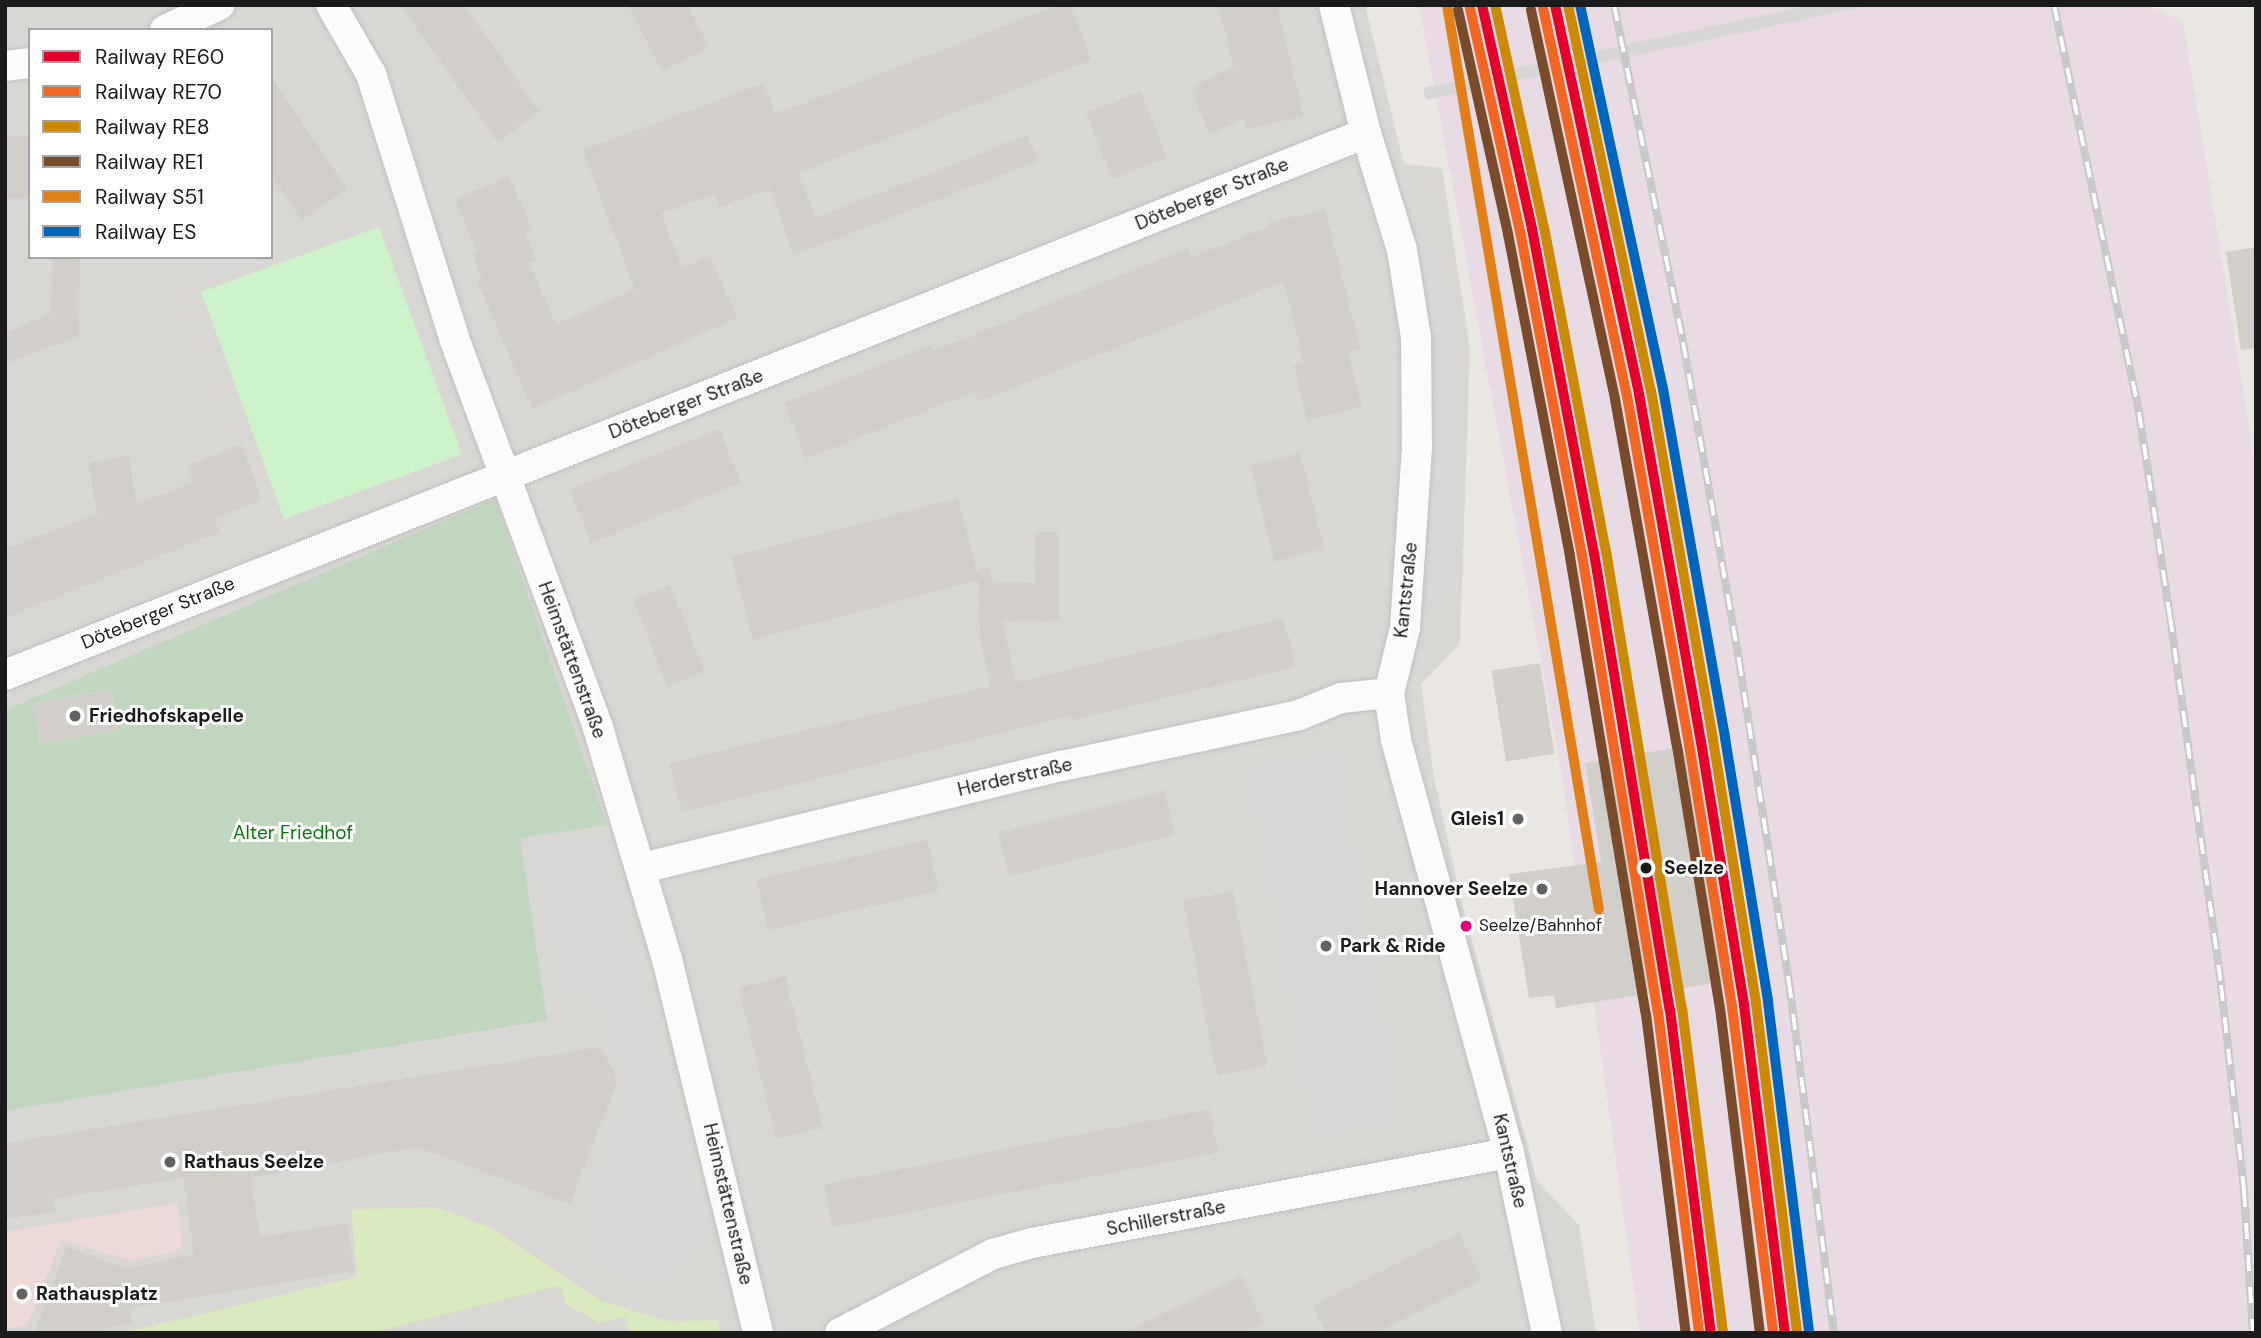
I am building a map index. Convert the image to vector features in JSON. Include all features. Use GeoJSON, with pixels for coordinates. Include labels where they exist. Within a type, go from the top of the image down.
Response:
{"type":"FeatureCollection","features":[{"type":"Feature","properties":{"kind":"street"},"geometry":{"type":"LineString","coordinates":[[169,28],[219,5]]}},
{"type":"Feature","properties":{"kind":"street","name":"Heimstättenstraße"},"geometry":{"type":"LineString","coordinates":[[331,5],[372,74],[503,475],[598,728],[642,868],[758,1333]]}},
{"type":"Feature","properties":{"kind":"street","name":"Kantstraße"},"geometry":{"type":"LineString","coordinates":[[1334,5],[1366,133],[1402,250],[1416,337],[1417,447],[1405,628],[1389,693],[1396,740],[1510,1153],[1547,1333]]}},
{"type":"Feature","properties":{"kind":"street"},"geometry":{"type":"LineString","coordinates":[[5,66],[28,63]]}},
{"type":"Feature","properties":{"kind":"street","name":"Döteberger Straße"},"geometry":{"type":"LineString","coordinates":[[5,675],[1366,133]]}},
{"type":"Feature","properties":{"kind":"street","name":"Herderstraße"},"geometry":{"type":"LineString","coordinates":[[642,868],[1062,766],[1299,715],[1341,698],[1389,693]]}},
{"type":"Feature","properties":{"kind":"street","name":"Schillerstraße"},"geometry":{"type":"LineString","coordinates":[[840,1333],[973,1264],[1032,1243],[1510,1153]]}},
{"type":"Feature","properties":{"kind":"shaded area"},"geometry":{"type":"Polygon","coordinates":[[[5,5],[1365,5],[1404,164],[1442,168],[1470,349],[1460,644],[1421,684],[1434,778],[1462,903],[1537,1181],[1579,1225],[1596,1333],[5,1333],[5,5]]]}},
{"type":"Feature","properties":{"kind":"shaded area"},"geometry":{"type":"Polygon","coordinates":[[[1419,5],[2147,5],[2183,22],[2256,469],[2256,1333],[1640,1333],[1562,775],[1419,5]]]}},
{"type":"Feature","properties":{"kind":"shaded area"},"geometry":{"type":"Polygon","coordinates":[[[1440,248],[1454,348],[1446,603],[1423,604],[1429,423],[1417,254],[1440,248]]]}},
{"type":"Feature","properties":{"kind":"shaded area"},"geometry":{"type":"Polygon","coordinates":[[[193,259],[267,259],[202,283],[193,259]]]}},
{"type":"Feature","properties":{"kind":"shaded area","name":"Park & Ride"},"geometry":{"type":"Polygon","coordinates":[[[1334,752],[1399,1122],[1314,1137],[1248,767],[1334,752]]]}},
{"type":"Feature","properties":{"kind":"shaded area"},"geometry":{"type":"Polygon","coordinates":[[[576,838],[578,845],[605,839],[698,1198],[705,1235],[669,1278],[630,1278],[595,1262],[583,1221],[615,1110],[630,1111],[602,1000],[566,985],[527,845],[576,838]]]}},
{"type":"Feature","properties":{"kind":"shaded area","name":"Rathausplatz"},"geometry":{"type":"Polygon","coordinates":[[[178,1203],[183,1250],[132,1261],[61,1240],[27,1326],[5,1329],[5,1232],[178,1203]]]}},
{"type":"Feature","properties":{"kind":"green space"},"geometry":{"type":"Polygon","coordinates":[[[379,227],[462,454],[284,519],[201,292],[379,227]]]}},
{"type":"Feature","properties":{"kind":"green space","name":"Alter Friedhof"},"geometry":{"type":"Polygon","coordinates":[[[495,499],[607,825],[520,838],[547,1020],[5,1111],[5,710],[495,499]]]}},
{"type":"Feature","properties":{"kind":"green space"},"geometry":{"type":"Polygon","coordinates":[[[437,1207],[495,1230],[599,1300],[667,1321],[718,1320],[720,1333],[630,1333],[625,1316],[600,1323],[567,1305],[559,1286],[371,1333],[121,1333],[357,1277],[351,1209],[437,1207]]]}},
{"type":"Feature","properties":{"kind":"pier"},"geometry":{"type":"Polygon","coordinates":[[[1811,5],[1871,5],[1426,100],[1423,88],[1811,5]]]}},
{"type":"Feature","properties":{"kind":"building"},"geometry":{"type":"Polygon","coordinates":[[[400,5],[464,5],[540,112],[498,142],[400,5]]]}},
{"type":"Feature","properties":{"kind":"building"},"geometry":{"type":"Polygon","coordinates":[[[628,5],[687,5],[709,47],[662,71],[628,5]]]}},
{"type":"Feature","properties":{"kind":"building"},"geometry":{"type":"Polygon","coordinates":[[[1058,5],[1070,5],[1091,60],[798,173],[815,218],[1028,135],[1038,161],[794,255],[770,189],[720,208],[714,194],[661,213],[682,268],[710,256],[737,318],[532,409],[477,280],[482,278],[472,254],[477,252],[455,199],[509,176],[533,231],[525,234],[536,260],[529,263],[556,324],[635,289],[583,150],[764,83],[776,114],[1058,5]]]}},
{"type":"Feature","properties":{"kind":"building"},"geometry":{"type":"Polygon","coordinates":[[[1218,5],[1277,5],[1304,116],[1246,130],[1244,119],[1209,134],[1191,88],[1233,66],[1218,5]]]}},
{"type":"Feature","properties":{"kind":"building"},"geometry":{"type":"Polygon","coordinates":[[[273,80],[347,189],[302,220],[273,179],[273,80]]]}},
{"type":"Feature","properties":{"kind":"building"},"geometry":{"type":"Polygon","coordinates":[[[1141,91],[1167,158],[1112,179],[1086,112],[1141,91]]]}},
{"type":"Feature","properties":{"kind":"building"},"geometry":{"type":"Polygon","coordinates":[[[5,136],[28,136],[28,199],[5,199],[5,136]]]}},
{"type":"Feature","properties":{"kind":"building"},"geometry":{"type":"Polygon","coordinates":[[[1325,210],[1361,349],[1348,353],[1362,407],[1307,421],[1294,366],[1304,363],[1284,282],[978,402],[974,392],[806,459],[784,403],[931,345],[933,351],[1188,248],[1192,257],[1270,226],[1269,222],[1325,210]]]}},
{"type":"Feature","properties":{"kind":"building"},"geometry":{"type":"Polygon","coordinates":[[[2256,247],[2256,348],[2241,350],[2226,252],[2256,247]]]}},
{"type":"Feature","properties":{"kind":"building"},"geometry":{"type":"Polygon","coordinates":[[[53,259],[80,259],[79,336],[5,364],[5,333],[51,313],[53,259]]]}},
{"type":"Feature","properties":{"kind":"building"},"geometry":{"type":"Polygon","coordinates":[[[719,429],[741,483],[591,543],[570,489],[719,429]]]}},
{"type":"Feature","properties":{"kind":"building"},"geometry":{"type":"Polygon","coordinates":[[[241,444],[262,500],[214,519],[220,532],[5,618],[5,549],[97,514],[88,463],[129,456],[137,504],[194,482],[187,466],[241,444]]]}},
{"type":"Feature","properties":{"kind":"building"},"geometry":{"type":"Polygon","coordinates":[[[1300,453],[1324,549],[1274,561],[1251,465],[1300,453]]]}},
{"type":"Feature","properties":{"kind":"building"},"geometry":{"type":"Polygon","coordinates":[[[958,498],[978,575],[978,570],[990,568],[993,583],[1035,582],[1034,532],[1058,532],[1059,620],[1002,621],[1016,682],[1284,618],[1295,667],[1072,720],[1071,716],[682,812],[669,763],[991,686],[980,638],[978,580],[753,640],[731,557],[958,498]]]}},
{"type":"Feature","properties":{"kind":"building"},"geometry":{"type":"Polygon","coordinates":[[[671,585],[704,672],[667,686],[634,599],[671,585]]]}},
{"type":"Feature","properties":{"kind":"building"},"geometry":{"type":"Polygon","coordinates":[[[1540,663],[1554,754],[1506,762],[1492,671],[1540,663]]]}},
{"type":"Feature","properties":{"kind":"building","name":"Friedhofskapelle"},"geometry":{"type":"Polygon","coordinates":[[[111,689],[118,730],[40,744],[32,703],[111,689]]]}},
{"type":"Feature","properties":{"kind":"building"},"geometry":{"type":"Polygon","coordinates":[[[1691,745],[1728,981],[1556,1008],[1554,995],[1529,998],[1509,874],[1601,862],[1585,763],[1691,745]]]}},
{"type":"Feature","properties":{"kind":"building"},"geometry":{"type":"Polygon","coordinates":[[[1164,791],[1175,835],[1009,876],[998,832],[1164,791]]]}},
{"type":"Feature","properties":{"kind":"building"},"geometry":{"type":"Polygon","coordinates":[[[927,840],[939,891],[768,930],[756,879],[927,840]]]}},
{"type":"Feature","properties":{"kind":"building"},"geometry":{"type":"Polygon","coordinates":[[[1233,891],[1267,1066],[1217,1075],[1183,901],[1233,891]]]}},
{"type":"Feature","properties":{"kind":"building"},"geometry":{"type":"Polygon","coordinates":[[[785,976],[823,1127],[776,1139],[738,988],[785,976]]]}},
{"type":"Feature","properties":{"kind":"building","name":"Rathaus Seelze"},"geometry":{"type":"Polygon","coordinates":[[[600,1047],[618,1079],[570,1204],[418,1147],[251,1178],[260,1237],[348,1223],[354,1271],[130,1308],[132,1323],[105,1328],[106,1333],[35,1333],[67,1246],[126,1269],[194,1254],[183,1178],[54,1199],[56,1212],[5,1219],[5,1143],[600,1047]]]}},
{"type":"Feature","properties":{"kind":"building"},"geometry":{"type":"Polygon","coordinates":[[[1210,1109],[1218,1152],[833,1227],[824,1184],[1210,1109]]]}},
{"type":"Feature","properties":{"kind":"building"},"geometry":{"type":"Polygon","coordinates":[[[1459,1233],[1482,1280],[1376,1333],[1326,1333],[1313,1305],[1459,1233]]]}},
{"type":"Feature","properties":{"kind":"building"},"geometry":{"type":"Polygon","coordinates":[[[1241,1276],[1263,1323],[1243,1333],[1123,1333],[1241,1276]]]}},
{"type":"Feature","properties":{"kind":"railway"},"geometry":{"type":"LineString","coordinates":[[1614,5],[1683,342],[1739,660],[1789,982],[1834,1333]]}},
{"type":"Feature","properties":{"kind":"railway"},"geometry":{"type":"LineString","coordinates":[[2054,5],[2139,412],[2170,616],[2221,985],[2244,1191],[2253,1333]]}},
{"type":"Feature","properties":{"kind":"rail line","name":"S51"},"geometry":{"type":"LineString","coordinates":[[1447,5],[1599,909]]}},
{"type":"Feature","properties":{"kind":"rail line","name":"RE60"},"geometry":{"type":"LineString","coordinates":[[1482,5],[1532,229],[1594,553],[1670,1010],[1711,1333]]}},
{"type":"Feature","properties":{"kind":"rail line","name":"RE8"},"geometry":{"type":"LineString","coordinates":[[1495,5],[1544,227],[1606,551],[1682,1008],[1723,1331]]}},
{"type":"Feature","properties":{"kind":"rail line","name":"RE60"},"geometry":{"type":"LineString","coordinates":[[1555,5],[1639,394],[1701,742],[1744,1005],[1785,1333]]}},
{"type":"Feature","properties":{"kind":"rail line","name":"RE8"},"geometry":{"type":"LineString","coordinates":[[1568,5],[1651,391],[1713,740],[1756,1003],[1797,1331]]}},
{"type":"Feature","properties":{"kind":"rail line","name":"ES"},"geometry":{"type":"LineString","coordinates":[[1580,5],[1663,389],[1725,738],[1768,1002],[1809,1330]]}},
{"type":"Feature","properties":{"kind":"rail line","name":"RE70"},"geometry":{"type":"LineString","coordinates":[[1470,8],[1520,231],[1582,555],[1658,1012],[1699,1333]]}},
{"type":"Feature","properties":{"kind":"rail line","name":"RE70"},"geometry":{"type":"LineString","coordinates":[[1543,8],[1627,396],[1689,744],[1732,1007],[1773,1333]]}},
{"type":"Feature","properties":{"kind":"rail line","name":"RE1"},"geometry":{"type":"LineString","coordinates":[[1458,10],[1508,234],[1570,557],[1646,1014],[1686,1333]]}},
{"type":"Feature","properties":{"kind":"rail line","name":"RE1"},"geometry":{"type":"LineString","coordinates":[[1531,10],[1615,399],[1677,746],[1720,1008],[1760,1333]]}},
{"type":"Feature","properties":{"kind":"place","name":"Friedhofskapelle"},"geometry":{"type":"Point","coordinates":[75,716]}},
{"type":"Feature","properties":{"kind":"place","name":"Gleis1"},"geometry":{"type":"Point","coordinates":[1518,819]}},
{"type":"Feature","properties":{"kind":"place","name":"Seelze"},"geometry":{"type":"Point","coordinates":[1646,868]}},
{"type":"Feature","properties":{"kind":"place","name":"Hannover Seelze"},"geometry":{"type":"Point","coordinates":[1542,889]}},
{"type":"Feature","properties":{"kind":"place","name":"Seelze/Bahnhof"},"geometry":{"type":"Point","coordinates":[1466,926]}},
{"type":"Feature","properties":{"kind":"place","name":"Park & Ride"},"geometry":{"type":"Point","coordinates":[1326,946]}},
{"type":"Feature","properties":{"kind":"place","name":"Rathaus Seelze"},"geometry":{"type":"Point","coordinates":[170,1162]}},
{"type":"Feature","properties":{"kind":"place","name":"Rathausplatz"},"geometry":{"type":"Point","coordinates":[22,1294]}}]}
